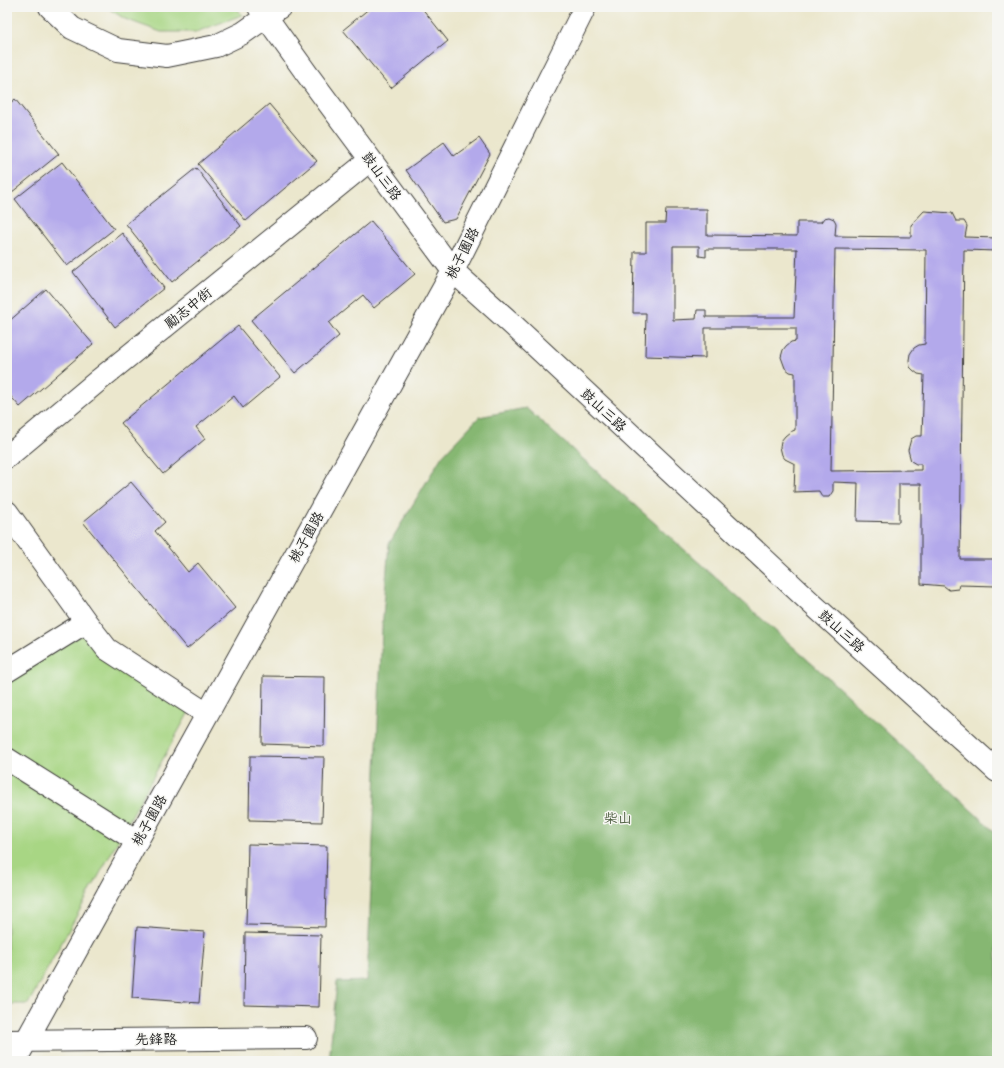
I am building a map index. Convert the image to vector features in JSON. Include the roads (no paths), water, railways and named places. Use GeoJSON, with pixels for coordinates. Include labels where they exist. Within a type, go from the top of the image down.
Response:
{"type":"FeatureCollection","features":[{"type":"Feature","properties":{"kind":"street"},"geometry":{"type":"LineString","coordinates":[[50,7],[72,28],[118,50],[167,56],[216,46],[243,33],[269,10]]}},
{"type":"Feature","properties":{"kind":"street","name":"桃子園路"},"geometry":{"type":"LineString","coordinates":[[15,1061],[17,1040],[137,841],[453,271],[585,7]]}},
{"type":"Feature","properties":{"kind":"street","name":"鼓山三路"},"geometry":{"type":"LineString","coordinates":[[269,10],[370,160],[453,271],[512,324],[810,602],[997,771]]}},
{"type":"Feature","properties":{"kind":"street","name":"勵志中街"},"geometry":{"type":"LineString","coordinates":[[7,457],[99,380],[370,160]]}},
{"type":"Feature","properties":{"kind":"street"},"geometry":{"type":"LineString","coordinates":[[7,512],[86,622],[108,649],[207,714]]}},
{"type":"Feature","properties":{"kind":"street"},"geometry":{"type":"LineString","coordinates":[[7,671],[86,622]]}},
{"type":"Feature","properties":{"kind":"street"},"geometry":{"type":"LineString","coordinates":[[7,759],[137,841]]}},
{"type":"Feature","properties":{"kind":"street","name":"先鋒路"},"geometry":{"type":"LineString","coordinates":[[17,1040],[306,1038]]}},
{"type":"Feature","properties":{"kind":"park label","name":"柴山"},"geometry":{"type":"Point","coordinates":[618,818]}}]}
